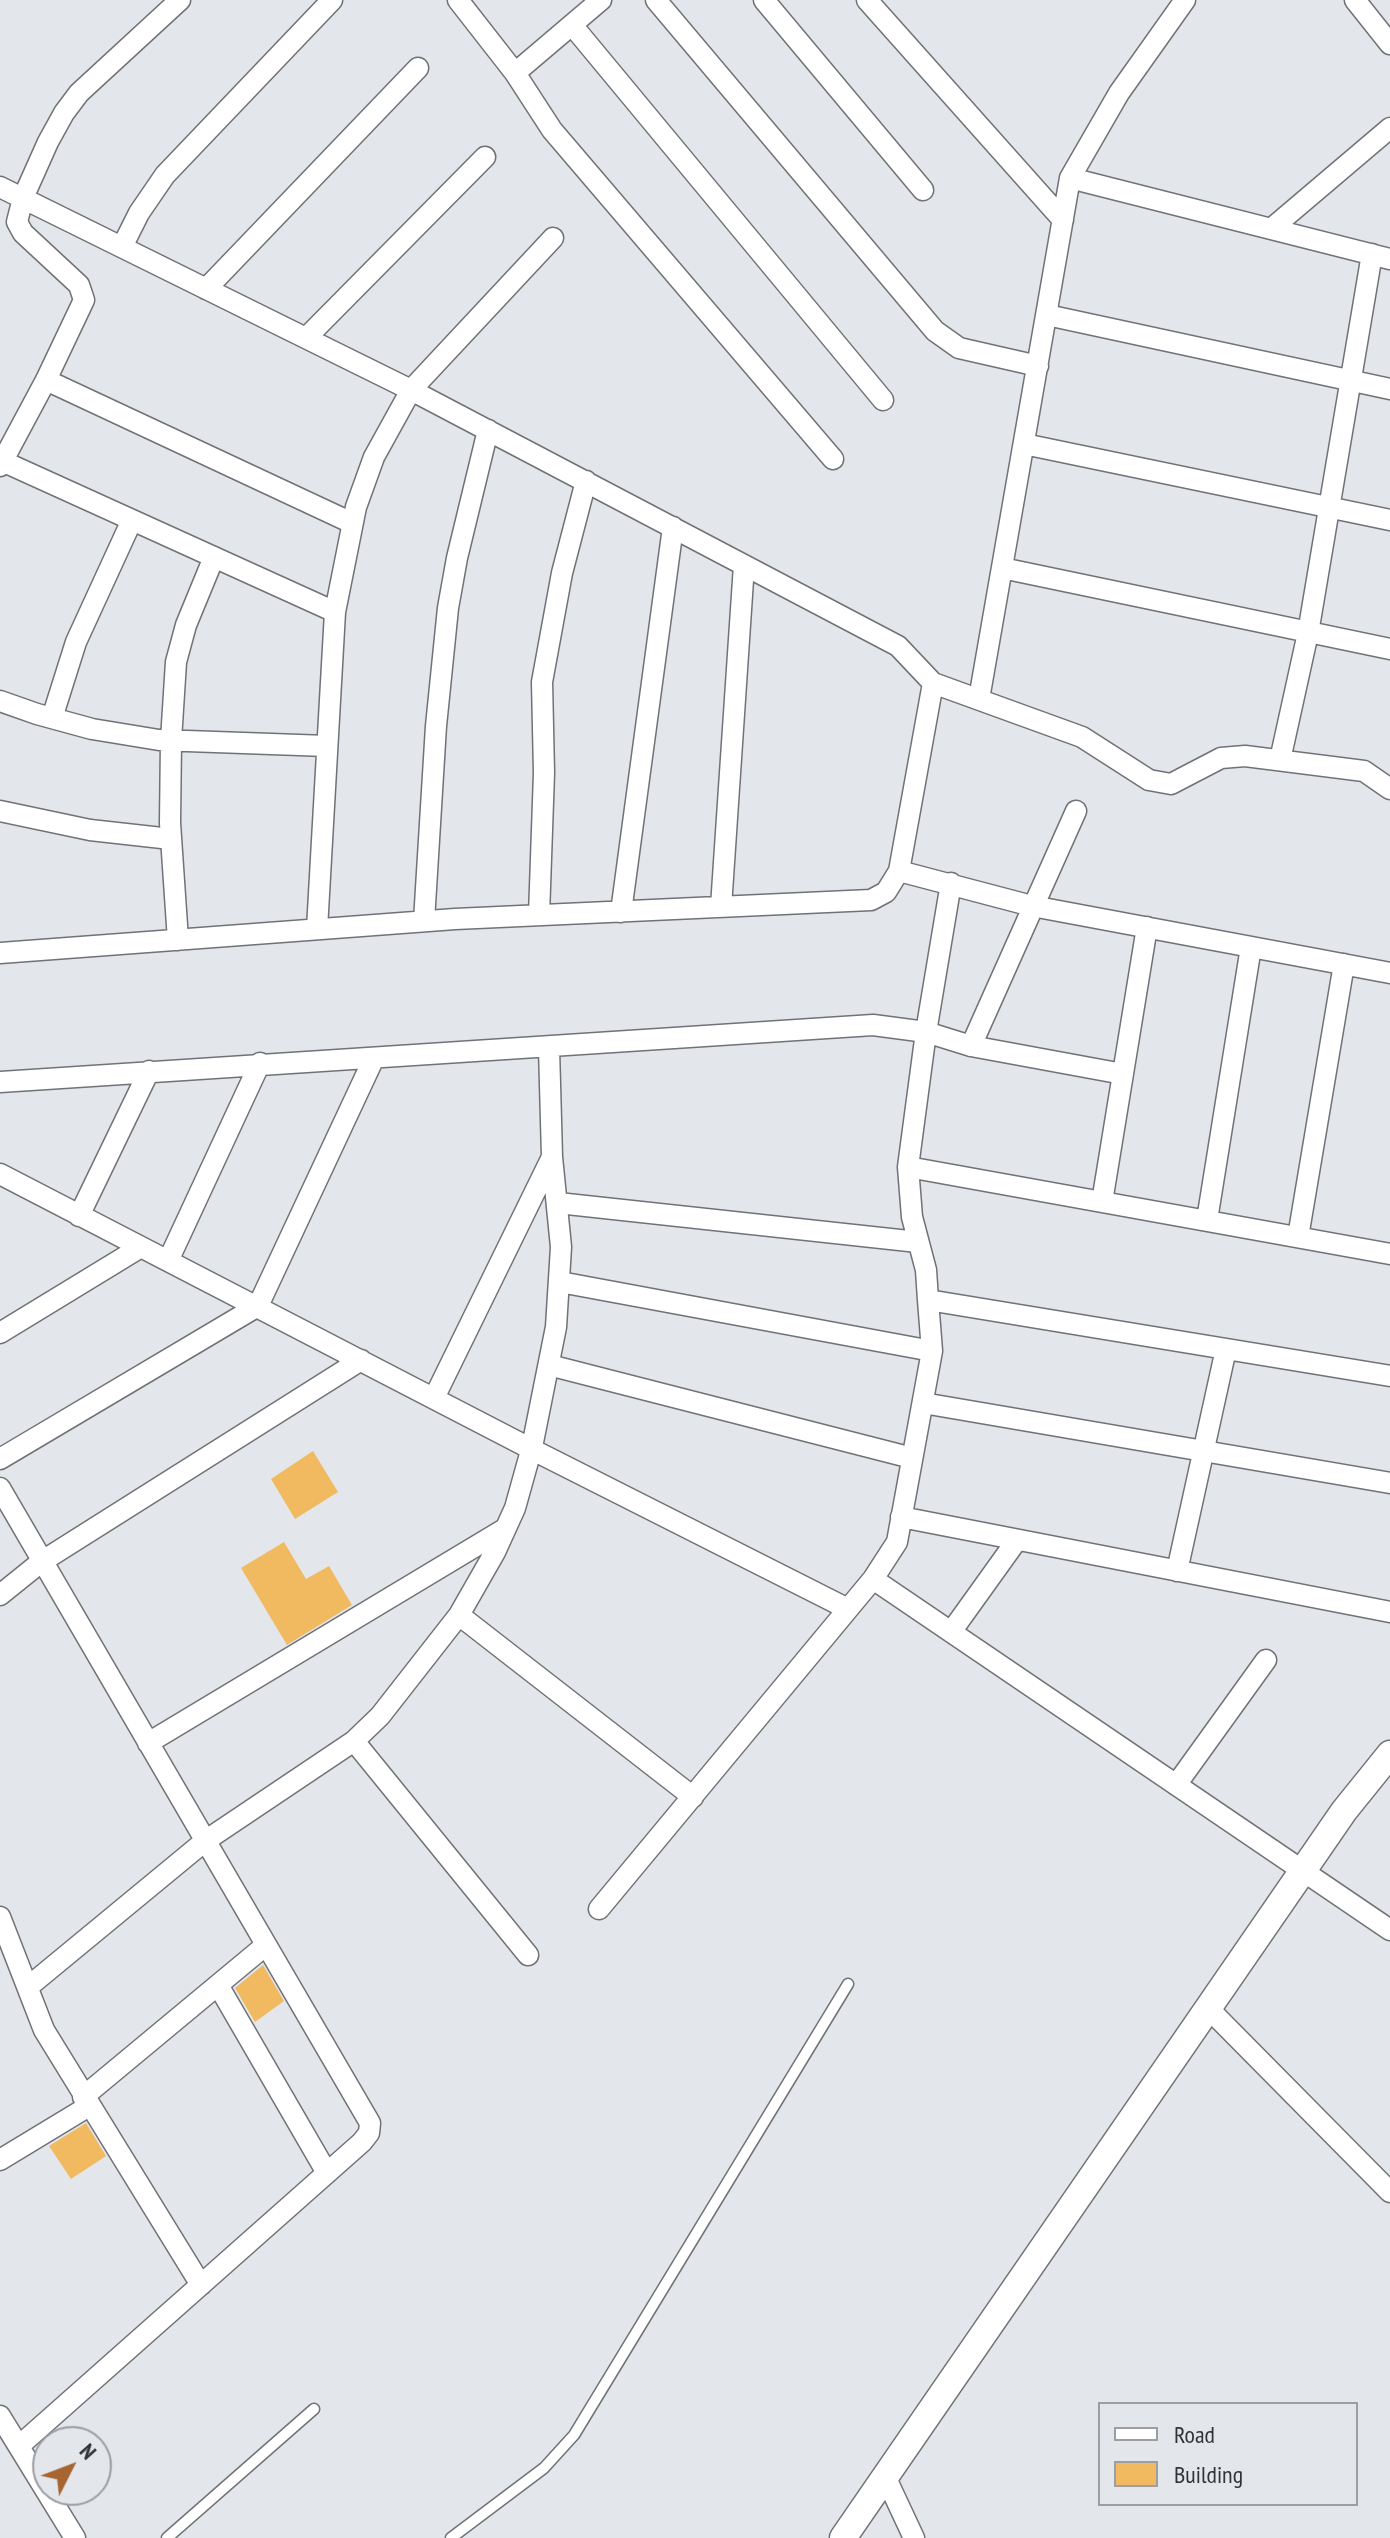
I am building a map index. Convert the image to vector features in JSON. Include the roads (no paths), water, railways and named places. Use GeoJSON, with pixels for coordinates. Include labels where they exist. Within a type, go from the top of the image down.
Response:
{"type":"FeatureCollection","features":[{"type":"Feature","properties":{"kind":"street"},"geometry":{"type":"LineString","coordinates":[[180,0],[79,93],[48,142],[23,198],[17,222],[23,233],[79,285],[83,292],[82,308],[1,462],[335,612]]}},
{"type":"Feature","properties":{"kind":"street"},"geometry":{"type":"LineString","coordinates":[[122,247],[139,213],[165,175],[332,0]]}},
{"type":"Feature","properties":{"kind":"street"},"geometry":{"type":"LineString","coordinates":[[458,0],[515,73],[552,130],[833,459]]}},
{"type":"Feature","properties":{"kind":"street"},"geometry":{"type":"LineString","coordinates":[[515,73],[601,0]]}},
{"type":"Feature","properties":{"kind":"street"},"geometry":{"type":"LineString","coordinates":[[656,0],[935,331],[959,348],[1038,366]]}},
{"type":"Feature","properties":{"kind":"street"},"geometry":{"type":"LineString","coordinates":[[764,0],[923,190]]}},
{"type":"Feature","properties":{"kind":"street"},"geometry":{"type":"LineString","coordinates":[[867,0],[1063,220]]}},
{"type":"Feature","properties":{"kind":"street"},"geometry":{"type":"LineString","coordinates":[[979,699],[1070,178],[1119,93],[1185,0]]}},
{"type":"Feature","properties":{"kind":"street"},"geometry":{"type":"LineString","coordinates":[[1355,0],[1390,44]]}},
{"type":"Feature","properties":{"kind":"street"},"geometry":{"type":"LineString","coordinates":[[572,25],[883,400]]}},
{"type":"Feature","properties":{"kind":"street"},"geometry":{"type":"LineString","coordinates":[[206,289],[418,68]]}},
{"type":"Feature","properties":{"kind":"street"},"geometry":{"type":"LineString","coordinates":[[1271,229],[1390,128]]}},
{"type":"Feature","properties":{"kind":"street"},"geometry":{"type":"LineString","coordinates":[[306,338],[485,157]]}},
{"type":"Feature","properties":{"kind":"street"},"geometry":{"type":"LineString","coordinates":[[1070,178],[1381,256],[1350,381],[1308,633],[1280,760]]}},
{"type":"Feature","properties":{"kind":"street"},"geometry":{"type":"LineString","coordinates":[[0,187],[411,390],[898,646],[933,683],[1082,737],[1149,780],[1162,784],[1184,778],[1221,758],[1245,756],[1364,771],[1390,789]]}},
{"type":"Feature","properties":{"kind":"street"},"geometry":{"type":"LineString","coordinates":[[317,929],[335,612],[352,523],[374,457],[411,390],[553,238]]}},
{"type":"Feature","properties":{"kind":"street"},"geometry":{"type":"LineString","coordinates":[[1047,315],[1390,389]]}},
{"type":"Feature","properties":{"kind":"street"},"geometry":{"type":"LineString","coordinates":[[46,380],[352,523]]}},
{"type":"Feature","properties":{"kind":"street"},"geometry":{"type":"LineString","coordinates":[[424,921],[436,726],[448,608],[488,430]]}},
{"type":"Feature","properties":{"kind":"street"},"geometry":{"type":"LineString","coordinates":[[1024,444],[1390,520]]}},
{"type":"Feature","properties":{"kind":"street"},"geometry":{"type":"LineString","coordinates":[[539,915],[544,773],[542,682],[562,573],[586,481]]}},
{"type":"Feature","properties":{"kind":"street"},"geometry":{"type":"LineString","coordinates":[[52,718],[76,642],[132,520]]}},
{"type":"Feature","properties":{"kind":"street"},"geometry":{"type":"LineString","coordinates":[[621,912],[673,527]]}},
{"type":"Feature","properties":{"kind":"street"},"geometry":{"type":"LineString","coordinates":[[178,940],[171,839],[171,740],[176,662],[186,625],[214,557]]}},
{"type":"Feature","properties":{"kind":"street"},"geometry":{"type":"LineString","coordinates":[[721,907],[744,565]]}},
{"type":"Feature","properties":{"kind":"street"},"geometry":{"type":"LineString","coordinates":[[1002,568],[1390,649]]}},
{"type":"Feature","properties":{"kind":"street"},"geometry":{"type":"LineString","coordinates":[[0,953],[424,921],[871,900],[886,892],[899,871],[933,683]]}},
{"type":"Feature","properties":{"kind":"street"},"geometry":{"type":"LineString","coordinates":[[0,701],[92,729],[171,740],[327,746]]}},
{"type":"Feature","properties":{"kind":"street"},"geometry":{"type":"LineString","coordinates":[[0,811],[90,830],[171,839]]}},
{"type":"Feature","properties":{"kind":"street"},"geometry":{"type":"LineString","coordinates":[[971,1046],[1076,811]]}},
{"type":"Feature","properties":{"kind":"street"},"geometry":{"type":"LineString","coordinates":[[899,871],[1032,906],[1390,973]]}},
{"type":"Feature","properties":{"kind":"street"},"geometry":{"type":"LineString","coordinates":[[599,1909],[873,1579],[897,1542],[932,1351],[926,1270],[912,1217],[908,1167],[926,1032],[951,883]]}},
{"type":"Feature","properties":{"kind":"street"},"geometry":{"type":"LineString","coordinates":[[1102,1202],[1147,927]]}},
{"type":"Feature","properties":{"kind":"street"},"geometry":{"type":"LineString","coordinates":[[1207,1220],[1251,947]]}},
{"type":"Feature","properties":{"kind":"street"},"geometry":{"type":"LineString","coordinates":[[1298,1237],[1344,964]]}},
{"type":"Feature","properties":{"kind":"street"},"geometry":{"type":"LineString","coordinates":[[0,1082],[873,1025],[926,1032],[971,1046],[1123,1074]]}},
{"type":"Feature","properties":{"kind":"street"},"geometry":{"type":"LineString","coordinates":[[28,1987],[205,1841],[354,1741],[380,1716],[459,1615],[495,1552],[515,1508],[532,1447],[549,1365],[560,1282],[561,1247],[552,1157],[549,1048]]}},
{"type":"Feature","properties":{"kind":"street"},"geometry":{"type":"LineString","coordinates":[[0,1459],[258,1306],[374,1058]]}},
{"type":"Feature","properties":{"kind":"street"},"geometry":{"type":"LineString","coordinates":[[168,1261],[260,1063]]}},
{"type":"Feature","properties":{"kind":"street"},"geometry":{"type":"LineString","coordinates":[[79,1216],[149,1071]]}},
{"type":"Feature","properties":{"kind":"street"},"geometry":{"type":"LineString","coordinates":[[434,1398],[552,1157]]}},
{"type":"Feature","properties":{"kind":"street"},"geometry":{"type":"LineString","coordinates":[[908,1167],[1390,1254]]}},
{"type":"Feature","properties":{"kind":"street"},"geometry":{"type":"LineString","coordinates":[[0,1174],[848,1609]]}},
{"type":"Feature","properties":{"kind":"street"},"geometry":{"type":"LineString","coordinates":[[558,1203],[918,1242]]}},
{"type":"Feature","properties":{"kind":"street"},"geometry":{"type":"LineString","coordinates":[[0,1333],[141,1247]]}},
{"type":"Feature","properties":{"kind":"street"},"geometry":{"type":"LineString","coordinates":[[560,1282],[932,1351]]}},
{"type":"Feature","properties":{"kind":"street"},"geometry":{"type":"LineString","coordinates":[[928,1300],[1390,1376]]}},
{"type":"Feature","properties":{"kind":"street"},"geometry":{"type":"LineString","coordinates":[[1177,1571],[1226,1349]]}},
{"type":"Feature","properties":{"kind":"street"},"geometry":{"type":"LineString","coordinates":[[0,1595],[41,1562],[361,1360]]}},
{"type":"Feature","properties":{"kind":"street"},"geometry":{"type":"LineString","coordinates":[[549,1365],[912,1458]]}},
{"type":"Feature","properties":{"kind":"street"},"geometry":{"type":"LineString","coordinates":[[923,1403],[1390,1483]]}},
{"type":"Feature","properties":{"kind":"street"},"geometry":{"type":"LineString","coordinates":[[0,1488],[370,2123],[369,2133],[362,2142],[19,2446]]}},
{"type":"Feature","properties":{"kind":"street"},"geometry":{"type":"LineString","coordinates":[[901,1517],[1390,1612]]}},
{"type":"Feature","properties":{"kind":"street"},"geometry":{"type":"LineString","coordinates":[[148,1743],[506,1528]]}},
{"type":"Feature","properties":{"kind":"street"},"geometry":{"type":"LineString","coordinates":[[951,1632],[1017,1540]]}},
{"type":"Feature","properties":{"kind":"street"},"geometry":{"type":"LineString","coordinates":[[873,1579],[1390,1930]]}},
{"type":"Feature","properties":{"kind":"street"},"geometry":{"type":"LineString","coordinates":[[459,1615],[693,1797]]}},
{"type":"Feature","properties":{"kind":"street"},"geometry":{"type":"LineString","coordinates":[[1176,1785],[1266,1660]]}},
{"type":"Feature","properties":{"kind":"street"},"geometry":{"type":"LineString","coordinates":[[354,1741],[528,1955]]}},
{"type":"Feature","properties":{"kind":"street"},"geometry":{"type":"LineString","coordinates":[[843,2538],[1344,1811],[1390,1754]]}},
{"type":"Feature","properties":{"kind":"street"},"geometry":{"type":"LineString","coordinates":[[0,1917],[44,2030],[201,2285]]}},
{"type":"Feature","properties":{"kind":"street"},"geometry":{"type":"LineString","coordinates":[[0,2160],[86,2102],[266,1945]]}},
{"type":"Feature","properties":{"kind":"street"},"geometry":{"type":"LineString","coordinates":[[218,1985],[327,2173]]}},
{"type":"Feature","properties":{"kind":"street"},"geometry":{"type":"LineString","coordinates":[[1208,2008],[1390,2192]]}},
{"type":"Feature","properties":{"kind":"street"},"geometry":{"type":"LineString","coordinates":[[0,2416],[75,2538]]}},
{"type":"Feature","properties":{"kind":"street"},"geometry":{"type":"LineString","coordinates":[[885,2476],[914,2538]]}},
{"type":"Feature","properties":{"kind":"lane"},"geometry":{"type":"LineString","coordinates":[[451,2538],[544,2468],[574,2435],[848,1984]]}},
{"type":"Feature","properties":{"kind":"lane"},"geometry":{"type":"LineString","coordinates":[[167,2538],[314,2409]]}}]}
